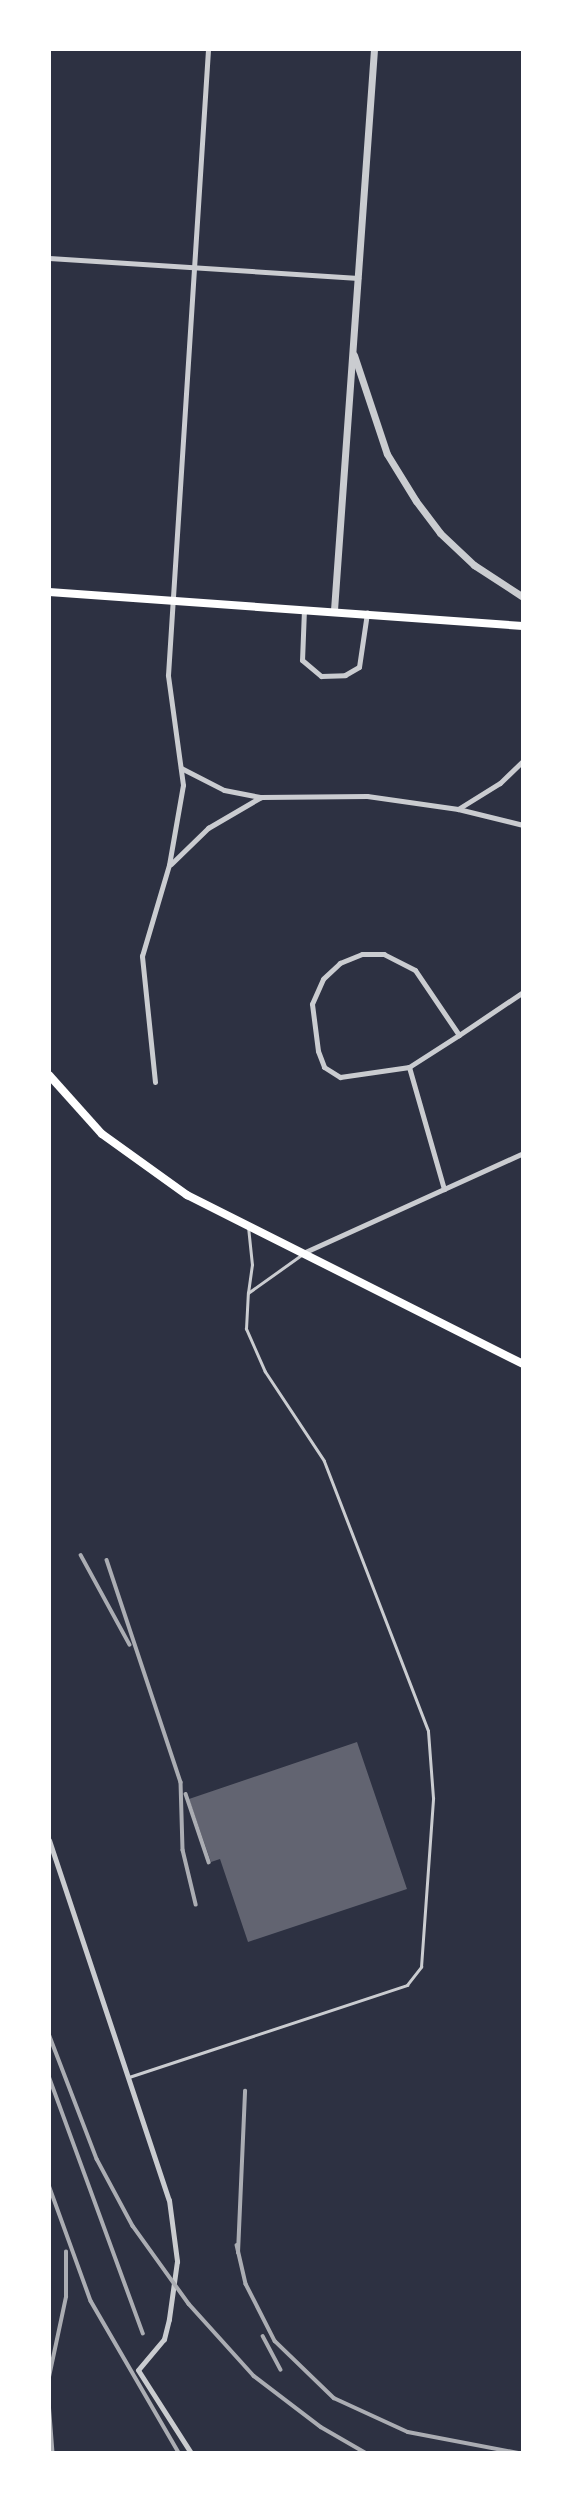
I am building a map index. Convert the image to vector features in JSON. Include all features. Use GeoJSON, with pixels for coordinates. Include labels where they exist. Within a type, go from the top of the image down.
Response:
{"type":"FeatureCollection","features":[{"type":"Feature","properties":{"kind":"main road"},"geometry":{"type":"LineString","coordinates":[[49,592],[334,610],[523,626]]}},
{"type":"Feature","properties":{"kind":"main road"},"geometry":{"type":"LineString","coordinates":[[49,1075],[80,1113],[124,1152],[187,1195],[523,1364]]}},
{"type":"Feature","properties":{"kind":"street"},"geometry":{"type":"LineString","coordinates":[[155,1082],[142,956],[169,865],[183,785],[167,675],[208,49]]}},
{"type":"Feature","properties":{"kind":"street"},"geometry":{"type":"LineString","coordinates":[[334,610],[374,49]]}},
{"type":"Feature","properties":{"kind":"street"},"geometry":{"type":"LineString","coordinates":[[49,258],[358,278]]}},
{"type":"Feature","properties":{"kind":"street"},"geometry":{"type":"LineString","coordinates":[[353,351],[387,454],[415,501],[440,534],[474,565],[523,597]]}},
{"type":"Feature","properties":{"kind":"street"},"geometry":{"type":"LineString","coordinates":[[304,608],[302,660],[321,676],[345,675],[359,667],[367,613]]}},
{"type":"Feature","properties":{"kind":"street"},"geometry":{"type":"LineString","coordinates":[[458,809],[500,783],[523,761]]}},
{"type":"Feature","properties":{"kind":"street"},"geometry":{"type":"LineString","coordinates":[[181,768],[224,790],[261,797],[367,796],[458,809],[523,825]]}},
{"type":"Feature","properties":{"kind":"street"},"geometry":{"type":"LineString","coordinates":[[169,865],[208,828],[261,797]]}},
{"type":"Feature","properties":{"kind":"street"},"geometry":{"type":"LineString","coordinates":[[460,1035],[429,985],[409,965],[384,954],[362,954],[340,963],[323,979],[312,1004],[318,1051],[324,1067],[340,1077],[409,1067],[460,1035],[523,992]]}},
{"type":"Feature","properties":{"kind":"street"},"geometry":{"type":"LineString","coordinates":[[409,1067],[444,1189]]}},
{"type":"Feature","properties":{"kind":"street"},"geometry":{"type":"LineString","coordinates":[[303,1253],[523,1153]]}},
{"type":"Feature","properties":{"kind":"street"},"geometry":{"type":"LineString","coordinates":[[49,1840],[169,2200],[177,2261],[164,2339],[138,2370],[191,2453]]}},
{"type":"Feature","properties":{"kind":"lane"},"geometry":{"type":"LineString","coordinates":[[129,2077],[407,1985],[421,1968],[433,1798],[428,1731],[324,1461],[265,1372],[246,1329],[252,1265],[248,1226]]}},
{"type":"Feature","properties":{"kind":"lane"},"geometry":{"type":"LineString","coordinates":[[248,1293],[303,1253]]}},
{"type":"Feature","properties":{"kind":"building"},"geometry":{"type":"Polygon","coordinates":[[[357,1742],[407,1889],[248,1942],[220,1859],[211,1862],[189,1799],[357,1742]]]}},
{"type":"Feature","properties":{"kind":"railway"},"geometry":{"type":"LineString","coordinates":[[81,1555],[130,1645]]}},
{"type":"Feature","properties":{"kind":"railway"},"geometry":{"type":"LineString","coordinates":[[107,1560],[181,1782],[183,1850],[196,1904]]}},
{"type":"Feature","properties":{"kind":"railway"},"geometry":{"type":"LineString","coordinates":[[186,1794],[209,1862]]}},
{"type":"Feature","properties":{"kind":"railway"},"geometry":{"type":"LineString","coordinates":[[49,2034],[97,2159],[133,2226],[189,2304],[254,2376],[321,2427],[366,2453]]}},
{"type":"Feature","properties":{"kind":"railway"},"geometry":{"type":"LineString","coordinates":[[49,2076],[143,2333]]}},
{"type":"Feature","properties":{"kind":"railway"},"geometry":{"type":"LineString","coordinates":[[238,2253],[245,2091]]}},
{"type":"Feature","properties":{"kind":"railway"},"geometry":{"type":"LineString","coordinates":[[49,2185],[91,2301],[179,2453]]}},
{"type":"Feature","properties":{"kind":"railway"},"geometry":{"type":"LineString","coordinates":[[237,2245],[246,2284],[275,2341],[334,2398],[408,2432],[518,2453]]}},
{"type":"Feature","properties":{"kind":"railway"},"geometry":{"type":"LineString","coordinates":[[49,2377],[66,2297],[66,2252]]}},
{"type":"Feature","properties":{"kind":"railway"},"geometry":{"type":"LineString","coordinates":[[263,2336],[281,2370]]}},
{"type":"Feature","properties":{"kind":"railway"},"geometry":{"type":"LineString","coordinates":[[49,2402],[53,2453]]}}]}
